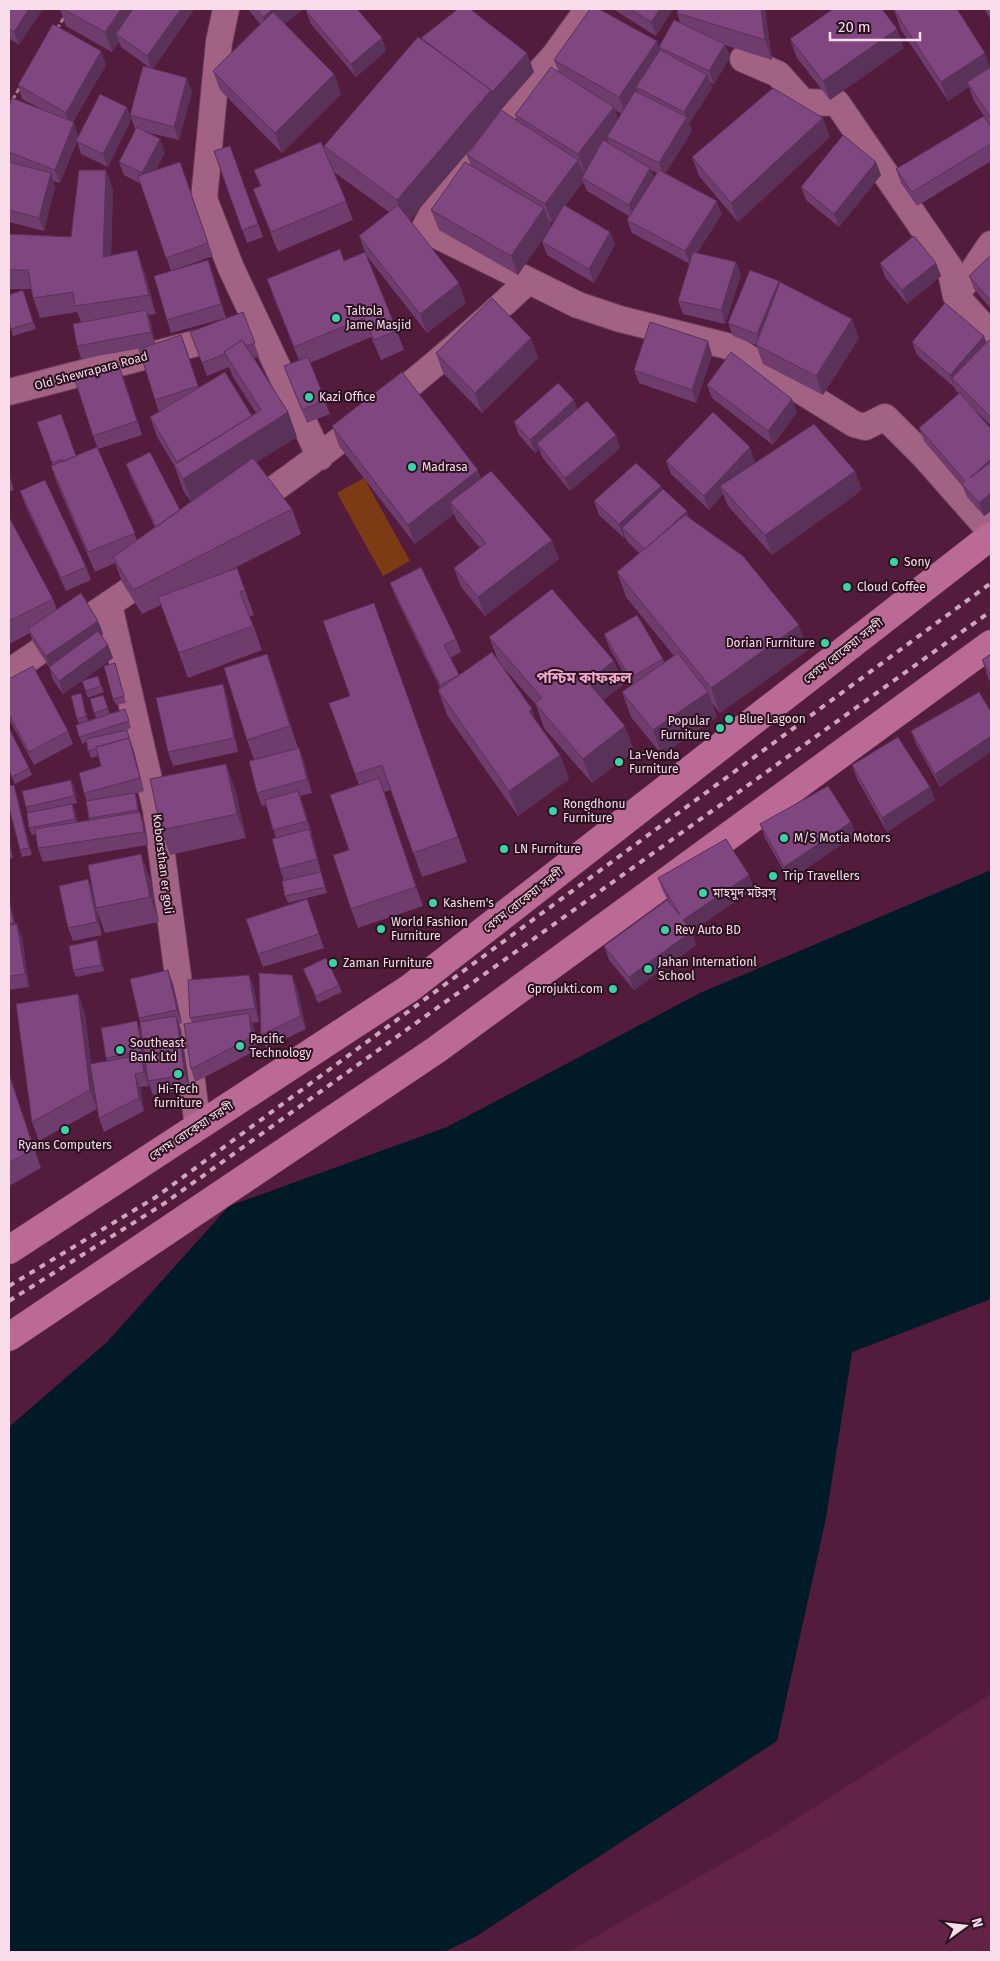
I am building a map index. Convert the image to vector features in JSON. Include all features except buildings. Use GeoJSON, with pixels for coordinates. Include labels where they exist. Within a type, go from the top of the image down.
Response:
{"type":"FeatureCollection","features":[{"type":"Feature","properties":{"kind":"main road","name":"বেগম রোকেয়া সরণী"},"geometry":{"type":"LineString","coordinates":[[9,1250],[410,988],[991,534]]}},
{"type":"Feature","properties":{"kind":"main road"},"geometry":{"type":"LineString","coordinates":[[9,1337],[436,1050],[991,644]]}},
{"type":"Feature","properties":{"kind":"street"},"geometry":{"type":"LineString","coordinates":[[226,9],[219,42],[204,199],[231,268],[320,457]]}},
{"type":"Feature","properties":{"kind":"street"},"geometry":{"type":"LineString","coordinates":[[588,9],[554,56],[462,159],[424,229],[586,308],[731,347],[854,424],[866,427],[885,417],[923,455],[991,534]]}},
{"type":"Feature","properties":{"kind":"street"},"geometry":{"type":"LineString","coordinates":[[743,59],[778,74],[803,102],[837,103],[950,268],[956,296],[991,335]]}},
{"type":"Feature","properties":{"kind":"street"},"geometry":{"type":"LineString","coordinates":[[956,296],[991,244]]}},
{"type":"Feature","properties":{"kind":"street"},"geometry":{"type":"LineString","coordinates":[[231,520],[320,457],[477,329],[528,281]]}},
{"type":"Feature","properties":{"kind":"street","name":"Old Shewrapara Road"},"geometry":{"type":"LineString","coordinates":[[9,392],[260,327]]}},
{"type":"Feature","properties":{"kind":"street"},"geometry":{"type":"LineString","coordinates":[[9,672],[174,559]]}},
{"type":"Feature","properties":{"kind":"street","name":"Koborsthan er goli"},"geometry":{"type":"LineString","coordinates":[[109,605],[156,810],[198,1127]]}},
{"type":"Feature","properties":{"kind":"path"},"geometry":{"type":"LineString","coordinates":[[55,31],[69,9]]}},
{"type":"Feature","properties":{"kind":"path"},"geometry":{"type":"LineString","coordinates":[[9,106],[23,83]]}},
{"type":"Feature","properties":{"kind":"shaded area"},"geometry":{"type":"Polygon","coordinates":[[[364,478],[410,561],[383,576],[337,493],[364,478]]]}},
{"type":"Feature","properties":{"kind":"shaded area"},"geometry":{"type":"Polygon","coordinates":[[[991,1694],[991,1952],[569,1952],[768,1837],[991,1694]]]}},
{"type":"Feature","properties":{"kind":"water"},"geometry":{"type":"Polygon","coordinates":[[[991,870],[991,1299],[852,1352],[826,1518],[777,1741],[475,1937],[444,1952],[9,1952],[9,1427],[107,1342],[229,1206],[447,1127],[700,993],[991,870]]]}},
{"type":"Feature","properties":{"kind":"railway"},"geometry":{"type":"LineString","coordinates":[[9,1286],[156,1197],[991,583]]}},
{"type":"Feature","properties":{"kind":"railway"},"geometry":{"type":"LineString","coordinates":[[9,1301],[165,1203],[991,611]]}},
{"type":"Feature","properties":{"kind":"place","name":"Taltola Jame Masjid"},"geometry":{"type":"Point","coordinates":[336,318]}},
{"type":"Feature","properties":{"kind":"place","name":"Kazi Office"},"geometry":{"type":"Point","coordinates":[309,397]}},
{"type":"Feature","properties":{"kind":"place","name":"Madrasa"},"geometry":{"type":"Point","coordinates":[412,467]}},
{"type":"Feature","properties":{"kind":"place","name":"Sony"},"geometry":{"type":"Point","coordinates":[894,562]}},
{"type":"Feature","properties":{"kind":"place","name":"Cloud Coffee"},"geometry":{"type":"Point","coordinates":[847,587]}},
{"type":"Feature","properties":{"kind":"place","name":"Dorian Furniture"},"geometry":{"type":"Point","coordinates":[825,643]}},
{"type":"Feature","properties":{"kind":"place","name":"Blue Lagoon"},"geometry":{"type":"Point","coordinates":[729,719]}},
{"type":"Feature","properties":{"kind":"place","name":"Popular Furniture"},"geometry":{"type":"Point","coordinates":[720,728]}},
{"type":"Feature","properties":{"kind":"place","name":"La-Venda Furniture"},"geometry":{"type":"Point","coordinates":[619,762]}},
{"type":"Feature","properties":{"kind":"place","name":"Rongdhonu Furniture"},"geometry":{"type":"Point","coordinates":[553,811]}},
{"type":"Feature","properties":{"kind":"place","name":"M/S Motia Motors"},"geometry":{"type":"Point","coordinates":[784,838]}},
{"type":"Feature","properties":{"kind":"place","name":"LN Furniture"},"geometry":{"type":"Point","coordinates":[504,849]}},
{"type":"Feature","properties":{"kind":"place","name":"Trip Travellers"},"geometry":{"type":"Point","coordinates":[773,876]}},
{"type":"Feature","properties":{"kind":"place","name":"মাহমুদ মটরস্"},"geometry":{"type":"Point","coordinates":[703,893]}},
{"type":"Feature","properties":{"kind":"place","name":"Kashem's"},"geometry":{"type":"Point","coordinates":[433,903]}},
{"type":"Feature","properties":{"kind":"place","name":"World Fashion Furniture"},"geometry":{"type":"Point","coordinates":[381,929]}},
{"type":"Feature","properties":{"kind":"place","name":"Rev Auto BD"},"geometry":{"type":"Point","coordinates":[665,930]}},
{"type":"Feature","properties":{"kind":"place","name":"Zaman Furniture"},"geometry":{"type":"Point","coordinates":[333,963]}},
{"type":"Feature","properties":{"kind":"place","name":"Jahan Internationl School"},"geometry":{"type":"Point","coordinates":[648,969]}},
{"type":"Feature","properties":{"kind":"place","name":"Gprojukti.com"},"geometry":{"type":"Point","coordinates":[613,989]}},
{"type":"Feature","properties":{"kind":"place","name":"Pacific Technology"},"geometry":{"type":"Point","coordinates":[240,1046]}},
{"type":"Feature","properties":{"kind":"place","name":"Southeast Bank Ltd"},"geometry":{"type":"Point","coordinates":[120,1050]}},
{"type":"Feature","properties":{"kind":"place","name":"Hi-Tech furniture"},"geometry":{"type":"Point","coordinates":[178,1074]}},
{"type":"Feature","properties":{"kind":"place","name":"Ryans Computers"},"geometry":{"type":"Point","coordinates":[65,1130]}},
{"type":"Feature","properties":{"kind":"district","name":"পশ্চিম কাফরুল"},"geometry":{"type":"Point","coordinates":[584,678]}}]}
